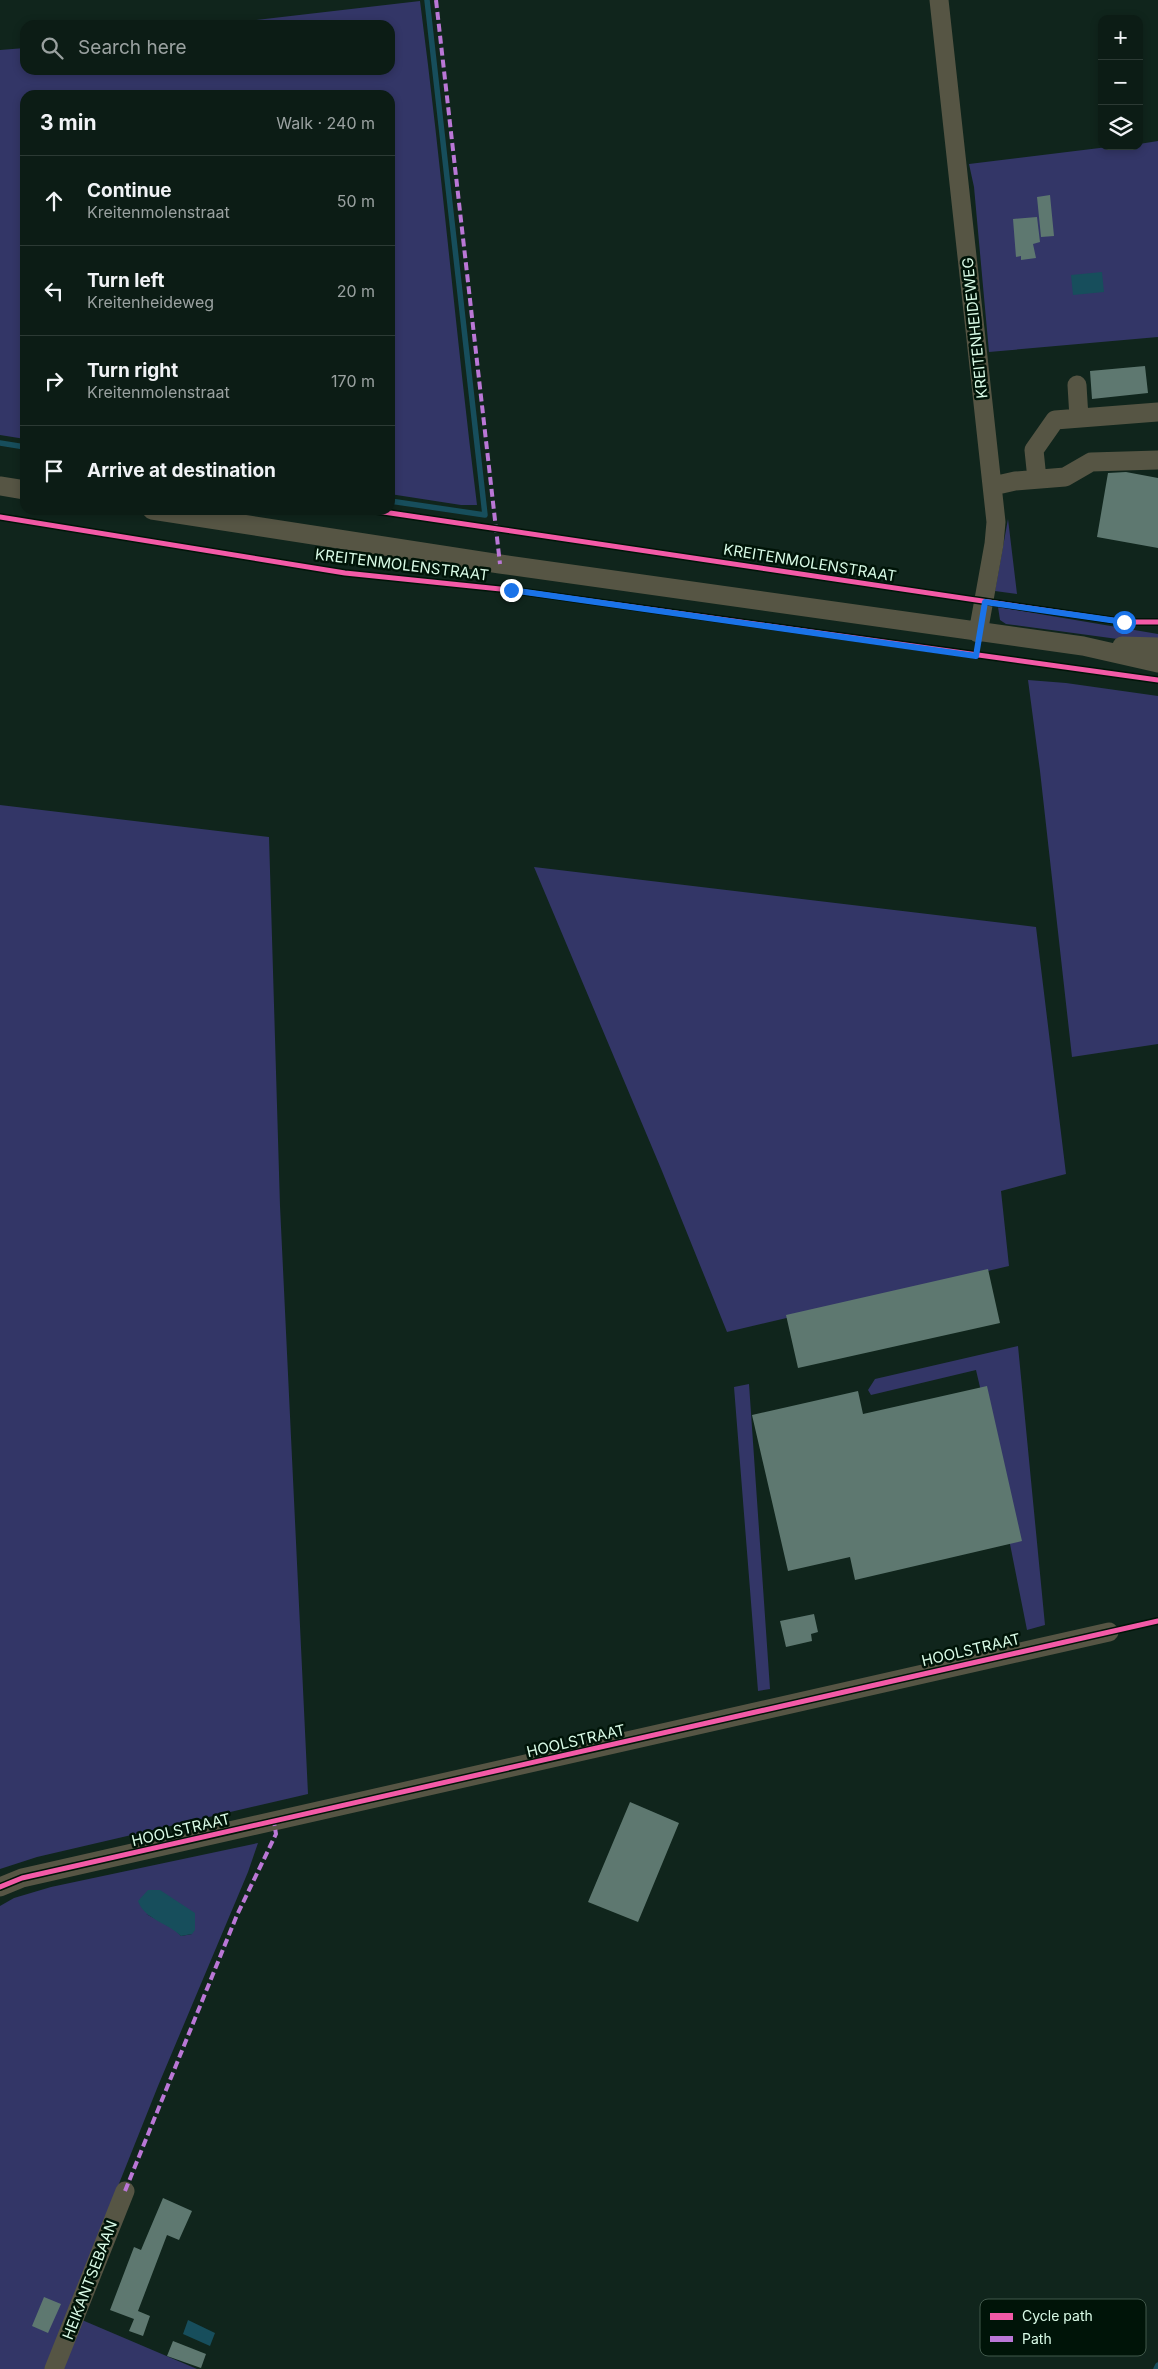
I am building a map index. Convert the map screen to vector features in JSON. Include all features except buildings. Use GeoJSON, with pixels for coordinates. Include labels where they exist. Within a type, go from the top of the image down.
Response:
{"type":"FeatureCollection","features":[{"type":"Feature","properties":{"kind":"street","name":"KREITENHEIDEWEG"},"geometry":{"type":"LineString","coordinates":[[939,0],[996,522],[994,544],[978,633]]}},
{"type":"Feature","properties":{"kind":"street"},"geometry":{"type":"LineString","coordinates":[[1077,385],[1079,418]]}},
{"type":"Feature","properties":{"kind":"street"},"geometry":{"type":"LineString","coordinates":[[1037,479],[1034,450],[1055,420],[1158,412]]}},
{"type":"Feature","properties":{"kind":"street"},"geometry":{"type":"LineString","coordinates":[[993,486],[1065,477],[1091,462],[1158,460]]}},
{"type":"Feature","properties":{"kind":"street"},"geometry":{"type":"LineString","coordinates":[[0,486],[20,489]]}},
{"type":"Feature","properties":{"kind":"street","name":"KREITENMOLENSTRAAT"},"geometry":{"type":"LineString","coordinates":[[184,515],[500,564],[978,633],[1083,646],[1158,663]]}},
{"type":"Feature","properties":{"kind":"street","name":"KREITENMOLENSTRAAT"},"geometry":{"type":"LineString","coordinates":[[1083,646],[1158,647]]}},
{"type":"Feature","properties":{"kind":"street","name":"HOOLSTRAAT"},"geometry":{"type":"LineString","coordinates":[[0,1887],[22,1878],[1109,1632]]}},
{"type":"Feature","properties":{"kind":"street","name":"HEIKANTSEBAAN"},"geometry":{"type":"LineString","coordinates":[[54,2369],[125,2191]]}},
{"type":"Feature","properties":{"kind":"shaded area"},"geometry":{"type":"Polygon","coordinates":[[[420,1],[477,505],[461,505],[395,495],[395,90],[20,90],[20,438],[0,435],[0,50],[20,48],[20,75],[395,75],[395,20],[257,20],[420,1]]]}},
{"type":"Feature","properties":{"kind":"shaded area"},"geometry":{"type":"Polygon","coordinates":[[[1158,141],[1158,337],[989,352],[974,187],[969,164],[1098,148],[1098,150],[1143,150],[1143,143],[1158,141]]]}},
{"type":"Feature","properties":{"kind":"shaded area"},"geometry":{"type":"Polygon","coordinates":[[[1102,272],[1104,292],[1073,295],[1071,275],[1102,272]]]}},
{"type":"Feature","properties":{"kind":"shaded area"},"geometry":{"type":"Polygon","coordinates":[[[1008,519],[1017,594],[995,591],[1008,519]]]}},
{"type":"Feature","properties":{"kind":"shaded area"},"geometry":{"type":"Polygon","coordinates":[[[998,607],[1158,634],[1158,641],[1125,640],[1006,624],[1000,620],[998,607]]]}},
{"type":"Feature","properties":{"kind":"shaded area"},"geometry":{"type":"Polygon","coordinates":[[[1028,680],[1066,683],[1158,696],[1158,1044],[1072,1057],[1028,680]]]}},
{"type":"Feature","properties":{"kind":"shaded area"},"geometry":{"type":"Polygon","coordinates":[[[0,805],[269,837],[280,1206],[308,1794],[37,1857],[0,1869],[0,805]]]}},
{"type":"Feature","properties":{"kind":"shaded area"},"geometry":{"type":"Polygon","coordinates":[[[534,867],[1036,927],[1066,1174],[1001,1191],[1009,1266],[727,1332],[662,1171],[534,867]]]}},
{"type":"Feature","properties":{"kind":"shaded area"},"geometry":{"type":"Polygon","coordinates":[[[1018,1346],[1045,1625],[1027,1630],[1009,1539],[1015,1538],[976,1370],[871,1395],[868,1390],[875,1379],[1018,1346]]]}},
{"type":"Feature","properties":{"kind":"shaded area"},"geometry":{"type":"Polygon","coordinates":[[[749,1384],[770,1689],[758,1691],[734,1387],[749,1384]]]}},
{"type":"Feature","properties":{"kind":"shaded area"},"geometry":{"type":"Polygon","coordinates":[[[258,1843],[248,1872],[158,2086],[45,2369],[0,2369],[0,1906],[14,1898],[51,1887],[258,1843]],[[146,1914],[173,1928],[181,1936],[192,1934],[146,1914]]]}},
{"type":"Feature","properties":{"kind":"shaded area"},"geometry":{"type":"Polygon","coordinates":[[[148,1890],[160,1890],[195,1913],[195,1930],[192,1934],[181,1936],[145,1912],[138,1901],[148,1890]]]}},
{"type":"Feature","properties":{"kind":"shaded area"},"geometry":{"type":"Polygon","coordinates":[[[82,2320],[197,2369],[61,2369],[82,2320]]]}},
{"type":"Feature","properties":{"kind":"shaded area"},"geometry":{"type":"Polygon","coordinates":[[[188,2320],[215,2333],[210,2346],[183,2334],[188,2320]]]}},
{"type":"Feature","properties":{"kind":"waterway"},"geometry":{"type":"LineString","coordinates":[[395,502],[485,515],[427,0]]}},
{"type":"Feature","properties":{"kind":"waterway"},"geometry":{"type":"LineString","coordinates":[[0,443],[20,446]]}},
{"type":"Feature","properties":{"kind":"waterway"},"geometry":{"type":"LineString","coordinates":[[1156,2369],[1158,2365]]}},
{"type":"Feature","properties":{"kind":"marked path"},"geometry":{"type":"LineString","coordinates":[[436,0],[500,564]]}},
{"type":"Feature","properties":{"kind":"marked path"},"geometry":{"type":"LineString","coordinates":[[125,2191],[237,1915],[276,1834],[274,1822]]}},
{"type":"Feature","properties":{"kind":"cycle path"},"geometry":{"type":"LineString","coordinates":[[395,514],[1124,622],[1158,622]]}},
{"type":"Feature","properties":{"kind":"cycle path"},"geometry":{"type":"LineString","coordinates":[[0,517],[345,573],[511,590],[1158,680]]}},
{"type":"Feature","properties":{"kind":"cycle path"},"geometry":{"type":"LineString","coordinates":[[0,1887],[22,1878],[1158,1621]]}},
{"type":"Feature","properties":{"kind":"route"},"geometry":{"type":"LineString","coordinates":[[511,590],[976,656],[978,633],[985,602],[1124,622]]}}]}
